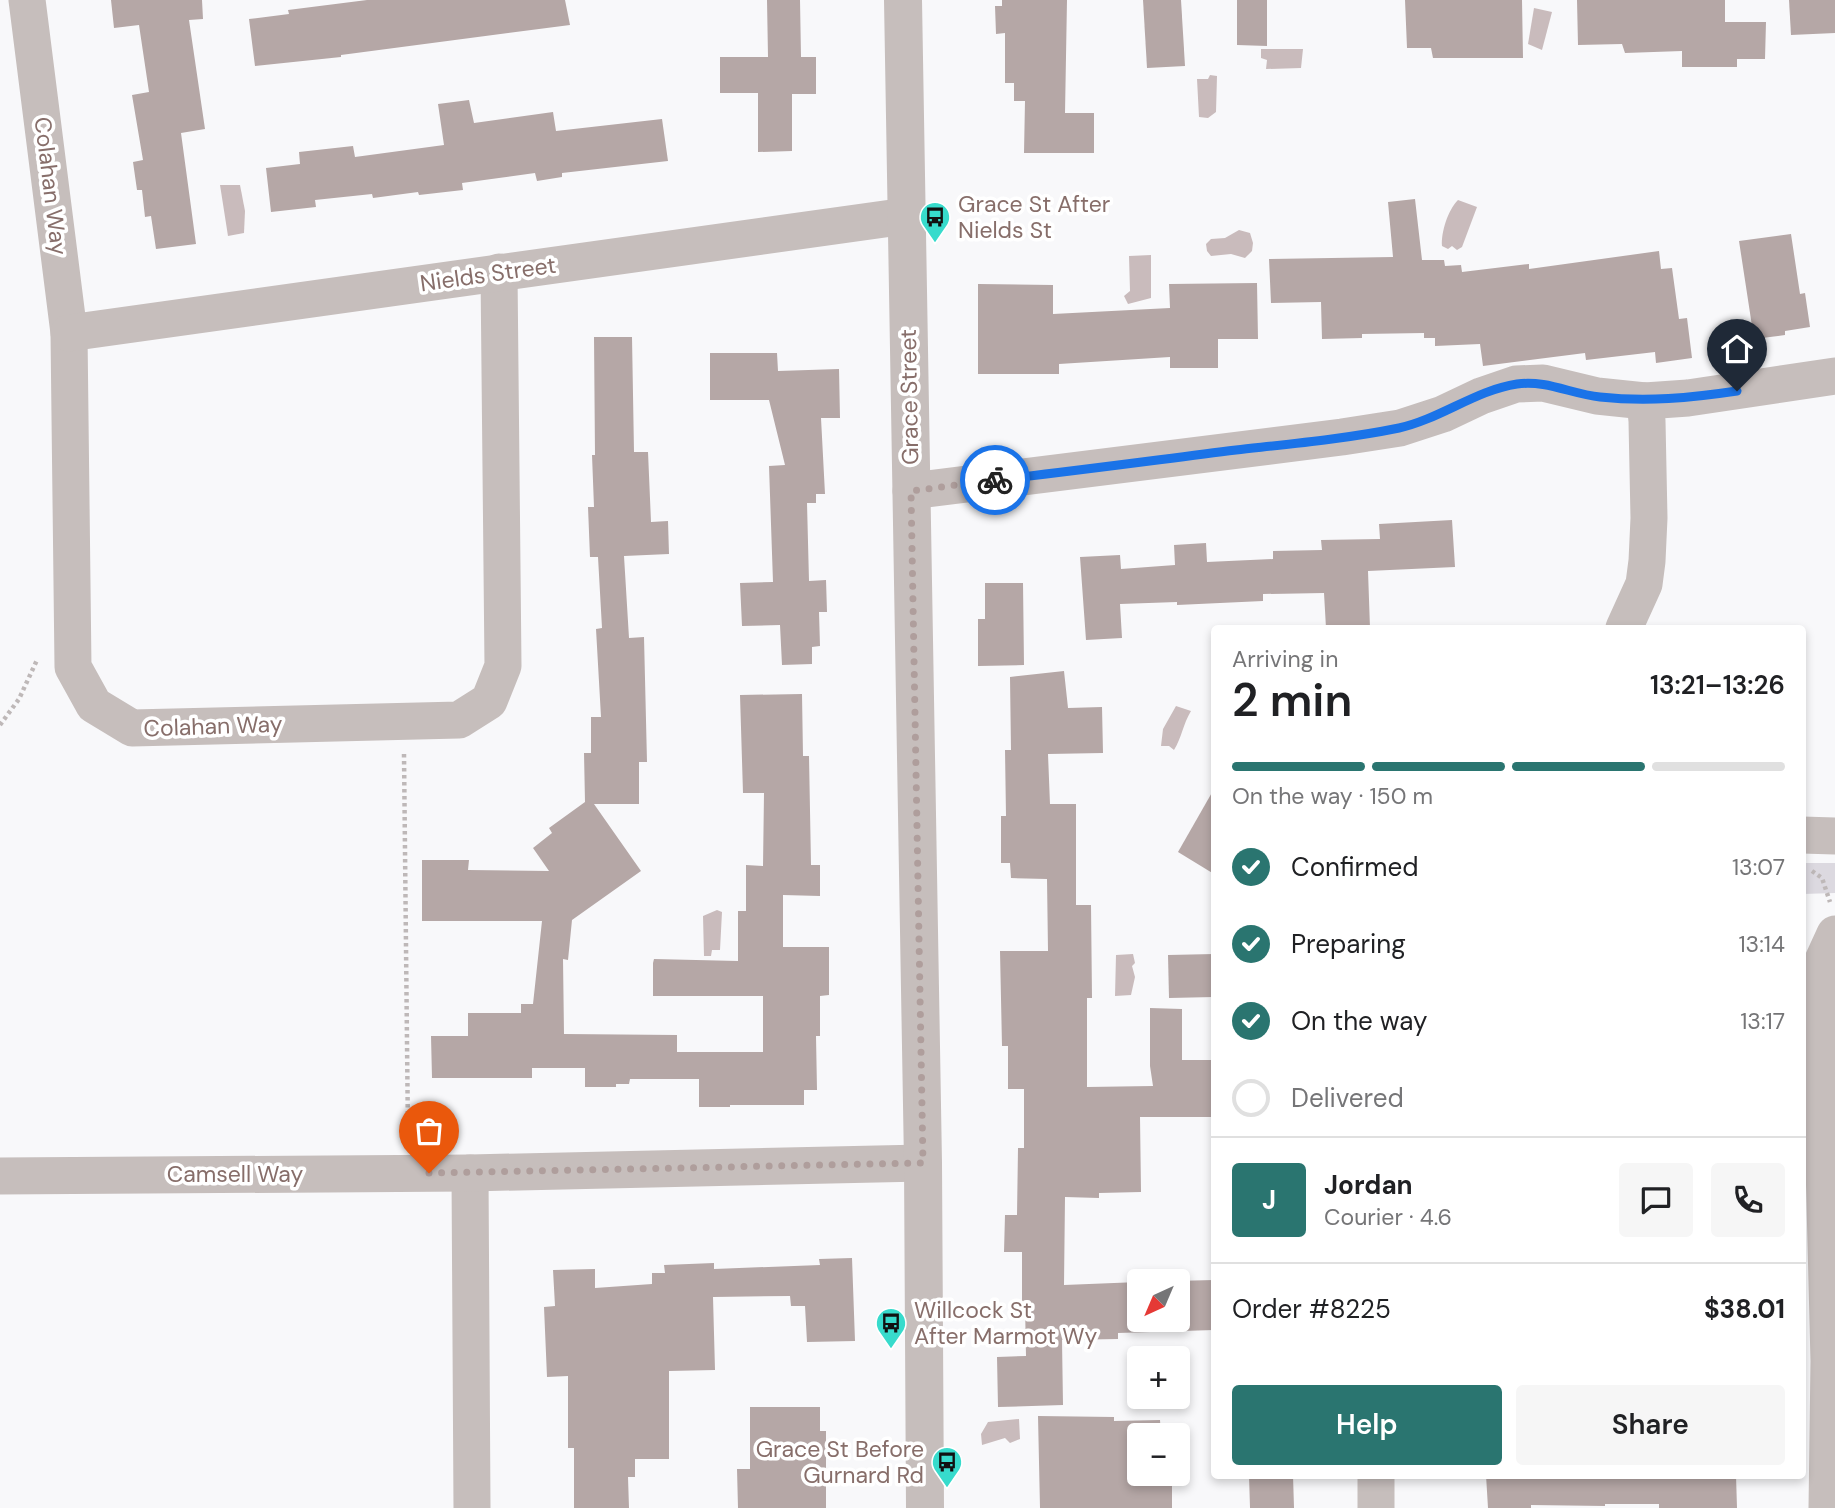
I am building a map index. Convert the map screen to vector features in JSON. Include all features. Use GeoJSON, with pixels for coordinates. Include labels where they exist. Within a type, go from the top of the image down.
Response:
{"type":"FeatureCollection","features":[{"type":"Feature","properties":{"kind":"street","name":"Colahan Way"},"geometry":{"type":"LineString","coordinates":[[27,0],[69,333],[73,667],[94,705],[132,728],[459,720],[489,701],[503,666],[499,272]]}},
{"type":"Feature","properties":{"kind":"street","name":"Grace Street"},"geometry":{"type":"LineString","coordinates":[[903,0],[923,1163],[925,1508]]}},
{"type":"Feature","properties":{"kind":"street","name":"Nields Street"},"geometry":{"type":"LineString","coordinates":[[69,333],[906,216]]}},
{"type":"Feature","properties":{"kind":"street"},"geometry":{"type":"LineString","coordinates":[[911,491],[1400,428],[1443,414],[1481,396],[1516,384],[1543,383],[1597,397],[1645,401],[1688,398],[1835,376]]}},
{"type":"Feature","properties":{"kind":"street"},"geometry":{"type":"LineString","coordinates":[[1625,625],[1644,584],[1648,551],[1645,401]]}},
{"type":"Feature","properties":{"kind":"street"},"geometry":{"type":"LineString","coordinates":[[1806,835],[1835,836]]}},
{"type":"Feature","properties":{"kind":"street"},"geometry":{"type":"LineString","coordinates":[[1827,1508],[1832,1361],[1819,968],[1835,934]]}},
{"type":"Feature","properties":{"kind":"street","name":"Camsell Way"},"geometry":{"type":"LineString","coordinates":[[0,1176],[470,1173],[923,1163]]}},
{"type":"Feature","properties":{"kind":"street"},"geometry":{"type":"LineString","coordinates":[[470,1173],[472,1508]]}},
{"type":"Feature","properties":{"kind":"street"},"geometry":{"type":"LineString","coordinates":[[1376,1479],[1376,1508]]}},
{"type":"Feature","properties":{"kind":"path"},"geometry":{"type":"LineString","coordinates":[[0,725],[19,698],[40,653]]}},
{"type":"Feature","properties":{"kind":"path"},"geometry":{"type":"LineString","coordinates":[[403,721],[408,1173]]}},
{"type":"Feature","properties":{"kind":"path"},"geometry":{"type":"LineString","coordinates":[[1806,869],[1822,878],[1835,908]]}},
{"type":"Feature","properties":{"kind":"shaded area"},"geometry":{"type":"Polygon","coordinates":[[[1534,8],[1552,12],[1542,50],[1528,44],[1534,8]]]}},
{"type":"Feature","properties":{"kind":"shaded area"},"geometry":{"type":"Polygon","coordinates":[[[1261,49],[1303,49],[1301,68],[1266,69],[1267,60],[1261,58],[1261,49]]]}},
{"type":"Feature","properties":{"kind":"shaded area"},"geometry":{"type":"Polygon","coordinates":[[[1210,75],[1217,76],[1216,112],[1208,118],[1199,117],[1197,79],[1208,79],[1210,75]]]}},
{"type":"Feature","properties":{"kind":"shaded area"},"geometry":{"type":"Polygon","coordinates":[[[220,185],[240,185],[245,211],[244,233],[228,236],[220,185]]]}},
{"type":"Feature","properties":{"kind":"shaded area"},"geometry":{"type":"Polygon","coordinates":[[[1458,200],[1477,207],[1462,247],[1457,250],[1452,246],[1448,249],[1442,246],[1444,228],[1448,215],[1458,200]]]}},
{"type":"Feature","properties":{"kind":"shaded area"},"geometry":{"type":"Polygon","coordinates":[[[1239,230],[1250,233],[1253,243],[1252,251],[1245,258],[1231,254],[1211,256],[1207,251],[1206,244],[1211,239],[1225,238],[1239,230]]]}},
{"type":"Feature","properties":{"kind":"shaded area"},"geometry":{"type":"Polygon","coordinates":[[[1151,255],[1151,298],[1128,304],[1124,296],[1130,291],[1129,256],[1151,255]]]}},
{"type":"Feature","properties":{"kind":"shaded area"},"geometry":{"type":"Polygon","coordinates":[[[1176,706],[1191,711],[1174,750],[1169,746],[1161,746],[1163,729],[1176,706]]]}},
{"type":"Feature","properties":{"kind":"shaded area"},"geometry":{"type":"Polygon","coordinates":[[[1806,863],[1835,863],[1835,893],[1806,894],[1806,863]]]}},
{"type":"Feature","properties":{"kind":"shaded area"},"geometry":{"type":"Polygon","coordinates":[[[717,910],[722,912],[720,950],[712,950],[711,956],[704,956],[703,916],[717,910]]]}},
{"type":"Feature","properties":{"kind":"shaded area"},"geometry":{"type":"Polygon","coordinates":[[[1133,954],[1135,977],[1131,995],[1115,996],[1116,955],[1133,954]]]}},
{"type":"Feature","properties":{"kind":"shaded area"},"geometry":{"type":"Polygon","coordinates":[[[1019,1419],[1020,1439],[1010,1443],[1005,1438],[982,1445],[981,1434],[988,1422],[1019,1419]]]}},
{"type":"Feature","properties":{"kind":"building"},"geometry":{"type":"Polygon","coordinates":[[[111,0],[202,0],[203,19],[189,20],[205,129],[181,133],[196,244],[156,249],[151,216],[145,217],[142,190],[137,190],[133,162],[143,160],[132,95],[149,92],[139,25],[114,28],[111,0]]]}},
{"type":"Feature","properties":{"kind":"building"},"geometry":{"type":"Polygon","coordinates":[[[367,0],[565,0],[570,25],[341,57],[255,66],[249,19],[289,14],[288,10],[367,0]]]}},
{"type":"Feature","properties":{"kind":"building"},"geometry":{"type":"Polygon","coordinates":[[[767,0],[800,0],[801,57],[816,57],[816,94],[792,94],[792,151],[758,152],[758,93],[720,93],[720,57],[768,57],[767,0]]]}},
{"type":"Feature","properties":{"kind":"building"},"geometry":{"type":"Polygon","coordinates":[[[1002,0],[1067,0],[1065,113],[1094,113],[1094,153],[1024,153],[1025,101],[1014,101],[1014,83],[1005,83],[1005,33],[996,34],[995,6],[1002,6],[1002,0]]]}},
{"type":"Feature","properties":{"kind":"building"},"geometry":{"type":"Polygon","coordinates":[[[1143,0],[1181,0],[1185,66],[1147,68],[1143,0]]]}},
{"type":"Feature","properties":{"kind":"building"},"geometry":{"type":"Polygon","coordinates":[[[1237,0],[1267,0],[1267,46],[1237,45],[1237,0]]]}},
{"type":"Feature","properties":{"kind":"building"},"geometry":{"type":"Polygon","coordinates":[[[1405,0],[1522,0],[1523,58],[1433,58],[1431,48],[1407,48],[1405,0]]]}},
{"type":"Feature","properties":{"kind":"building"},"geometry":{"type":"Polygon","coordinates":[[[1577,0],[1725,0],[1725,22],[1766,22],[1765,59],[1737,59],[1737,67],[1682,67],[1682,51],[1625,53],[1622,44],[1578,45],[1577,0]]]}},
{"type":"Feature","properties":{"kind":"building"},"geometry":{"type":"Polygon","coordinates":[[[1789,0],[1835,0],[1835,33],[1791,35],[1789,0]]]}},
{"type":"Feature","properties":{"kind":"building"},"geometry":{"type":"Polygon","coordinates":[[[469,100],[474,123],[553,112],[556,131],[662,119],[668,161],[562,173],[562,177],[537,181],[535,173],[462,183],[463,190],[419,195],[418,192],[373,198],[372,194],[315,200],[316,207],[271,212],[266,168],[300,164],[299,152],[353,146],[355,157],[444,145],[438,104],[469,100]]]}},
{"type":"Feature","properties":{"kind":"building"},"geometry":{"type":"Polygon","coordinates":[[[1415,199],[1422,260],[1444,260],[1445,266],[1461,265],[1462,272],[1529,264],[1529,269],[1659,251],[1661,269],[1672,268],[1679,319],[1687,318],[1692,358],[1656,363],[1655,352],[1586,360],[1585,353],[1483,366],[1480,344],[1435,346],[1435,338],[1424,338],[1424,333],[1362,334],[1362,338],[1322,339],[1321,302],[1271,303],[1269,259],[1393,257],[1388,202],[1415,199]]]}},
{"type":"Feature","properties":{"kind":"building"},"geometry":{"type":"Polygon","coordinates":[[[1791,234],[1800,294],[1805,293],[1810,327],[1785,331],[1785,335],[1754,339],[1739,241],[1791,234]]]}},
{"type":"Feature","properties":{"kind":"building"},"geometry":{"type":"Polygon","coordinates":[[[1257,283],[1258,339],[1218,339],[1218,368],[1170,368],[1170,357],[1059,364],[1059,374],[978,374],[978,284],[1053,285],[1053,314],[1170,308],[1169,284],[1257,283]]]}},
{"type":"Feature","properties":{"kind":"building"},"geometry":{"type":"Polygon","coordinates":[[[594,337],[632,337],[634,452],[648,452],[651,522],[668,521],[669,554],[624,556],[629,638],[644,637],[647,762],[639,762],[639,804],[594,804],[641,871],[572,920],[568,960],[563,959],[564,1034],[677,1035],[677,1052],[763,1052],[763,996],[653,996],[653,963],[654,959],[738,961],[738,911],[746,911],[746,865],[763,866],[764,793],[743,793],[740,695],[802,694],[803,756],[809,756],[811,865],[820,865],[820,896],[783,895],[783,947],[829,947],[829,995],[820,996],[820,1036],[816,1036],[817,1090],[804,1090],[804,1105],[699,1107],[699,1079],[630,1079],[629,1084],[616,1084],[616,1087],[585,1087],[585,1068],[532,1068],[532,1078],[432,1078],[431,1036],[468,1036],[468,1013],[521,1013],[521,1004],[533,1004],[542,921],[422,921],[422,860],[469,860],[468,870],[549,871],[533,848],[552,833],[549,828],[585,802],[584,753],[591,753],[591,717],[601,717],[596,629],[602,628],[598,557],[590,557],[588,507],[594,507],[594,337]]]}},
{"type":"Feature","properties":{"kind":"building"},"geometry":{"type":"Polygon","coordinates":[[[710,353],[777,353],[778,371],[839,369],[840,418],[821,418],[825,494],[816,494],[816,503],[807,503],[809,581],[826,580],[827,612],[819,612],[820,646],[812,647],[812,664],[782,665],[780,625],[742,626],[740,583],[773,582],[769,466],[785,465],[769,400],[710,400],[710,353]]]}},
{"type":"Feature","properties":{"kind":"building"},"geometry":{"type":"Polygon","coordinates":[[[1452,520],[1455,567],[1368,571],[1370,625],[1326,625],[1324,593],[1263,594],[1263,601],[1177,605],[1177,602],[1120,604],[1122,638],[1086,640],[1080,557],[1120,555],[1121,569],[1175,565],[1174,545],[1206,543],[1207,562],[1273,559],[1273,551],[1322,550],[1321,540],[1380,539],[1379,524],[1452,520]]]}},
{"type":"Feature","properties":{"kind":"building"},"geometry":{"type":"Polygon","coordinates":[[[985,583],[1023,583],[1024,665],[978,666],[978,619],[985,619],[985,583]]]}},
{"type":"Feature","properties":{"kind":"building"},"geometry":{"type":"Polygon","coordinates":[[[1064,671],[1068,708],[1102,707],[1103,753],[1048,754],[1050,804],[1076,804],[1076,905],[1091,905],[1092,998],[1087,998],[1087,1087],[1153,1086],[1150,1066],[1150,1008],[1182,1009],[1182,1060],[1211,1060],[1211,1117],[1140,1117],[1141,1192],[1099,1193],[1099,1198],[1065,1197],[1064,1285],[1127,1282],[1127,1332],[1150,1332],[1118,1333],[1118,1339],[1062,1340],[1063,1405],[998,1407],[997,1357],[1026,1356],[1022,1252],[1004,1252],[1005,1215],[1017,1215],[1018,1148],[1024,1148],[1024,1089],[1008,1089],[1008,1046],[1002,1046],[1000,951],[1048,951],[1047,879],[1011,878],[1010,863],[1001,863],[1001,816],[1006,816],[1005,750],[1011,750],[1010,677],[1064,671]]]}},
{"type":"Feature","properties":{"kind":"building"},"geometry":{"type":"Polygon","coordinates":[[[1211,794],[1211,872],[1178,852],[1211,794]]]}},
{"type":"Feature","properties":{"kind":"building"},"geometry":{"type":"Polygon","coordinates":[[[1211,954],[1211,997],[1169,998],[1168,955],[1211,954]]]}},
{"type":"Feature","properties":{"kind":"building"},"geometry":{"type":"Polygon","coordinates":[[[852,1258],[855,1341],[807,1342],[805,1306],[791,1306],[790,1296],[713,1297],[715,1370],[669,1371],[669,1459],[635,1459],[635,1477],[628,1477],[629,1508],[574,1508],[574,1448],[568,1448],[568,1376],[547,1377],[544,1307],[555,1306],[553,1270],[595,1269],[595,1288],[652,1284],[652,1273],[665,1273],[664,1265],[714,1263],[714,1269],[820,1265],[819,1259],[852,1258]]]}},
{"type":"Feature","properties":{"kind":"building"},"geometry":{"type":"Polygon","coordinates":[[[1211,1280],[1211,1330],[1190,1331],[1190,1281],[1211,1280]]]}},
{"type":"Feature","properties":{"kind":"building"},"geometry":{"type":"Polygon","coordinates":[[[750,1407],[820,1407],[820,1431],[826,1431],[826,1508],[738,1508],[737,1469],[750,1469],[750,1407]]]}},
{"type":"Feature","properties":{"kind":"building"},"geometry":{"type":"Polygon","coordinates":[[[1038,1416],[1114,1417],[1114,1421],[1160,1420],[1160,1423],[1127,1423],[1127,1486],[1172,1486],[1172,1508],[1040,1508],[1038,1416]]]}},
{"type":"Feature","properties":{"kind":"building"},"geometry":{"type":"Polygon","coordinates":[[[1249,1479],[1293,1479],[1294,1508],[1250,1508],[1249,1479]]]}},
{"type":"Feature","properties":{"kind":"building"},"geometry":{"type":"Polygon","coordinates":[[[1486,1479],[1736,1479],[1737,1508],[1659,1508],[1659,1504],[1605,1504],[1488,1508],[1486,1479]]]}},
{"type":"Feature","properties":{"kind":"way so far"},"geometry":{"type":"LineString","coordinates":[[429,1173],[923,1163],[911,491],[995,480]]}},
{"type":"Feature","properties":{"kind":"place","name":"Grace St After Nields St"},"geometry":{"type":"Point","coordinates":[935,244]}},
{"type":"Feature","properties":{"kind":"place","name":"Willcock St After Marmot Wy"},"geometry":{"type":"Point","coordinates":[891,1350]}},
{"type":"Feature","properties":{"kind":"place","name":"Grace St Before Gurnard Rd"},"geometry":{"type":"Point","coordinates":[947,1489]}},
{"type":"Feature","properties":{"kind":"route"},"geometry":{"type":"LineString","coordinates":[[995,480],[1400,428],[1443,414],[1481,396],[1516,384],[1543,383],[1597,397],[1645,401],[1737,391]]}}]}
